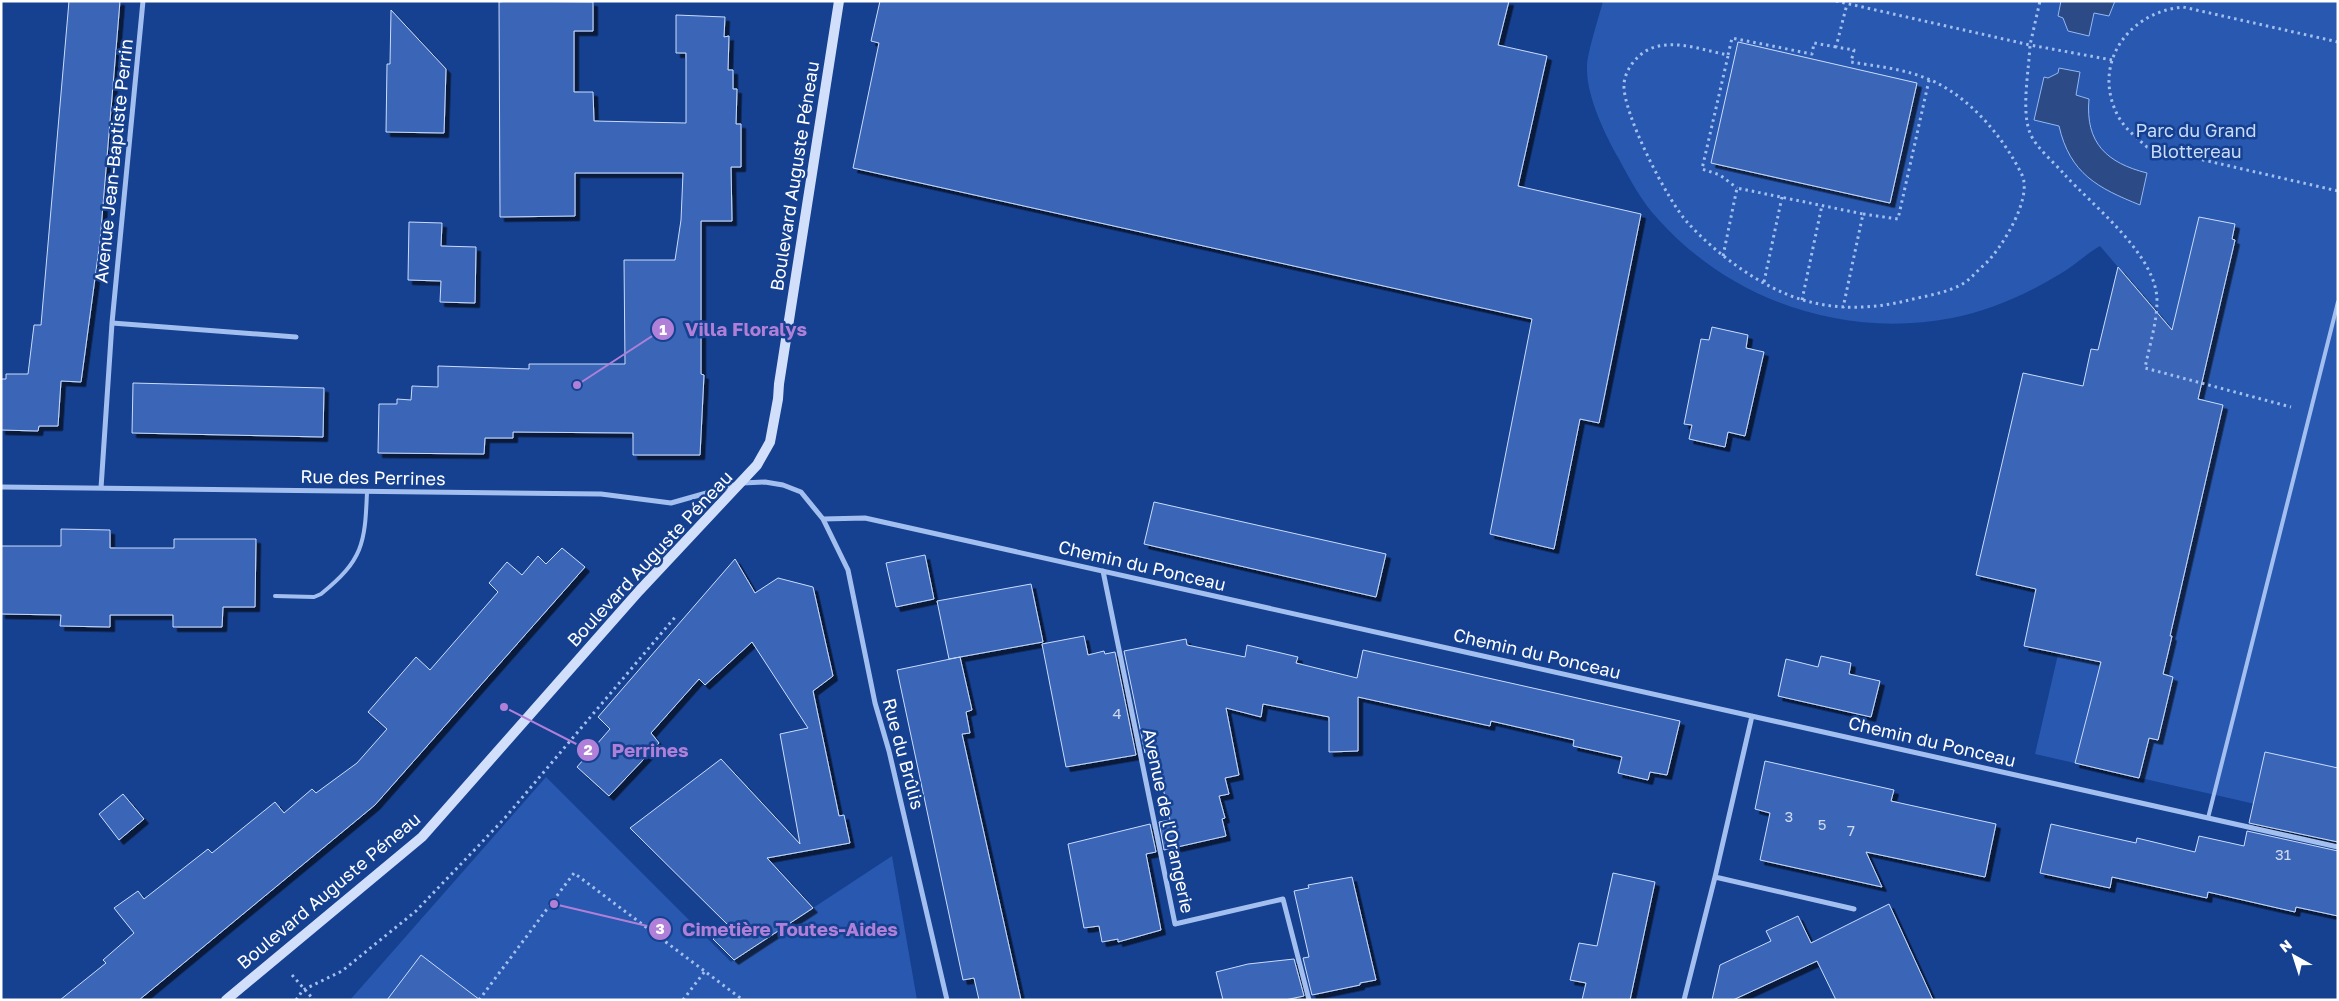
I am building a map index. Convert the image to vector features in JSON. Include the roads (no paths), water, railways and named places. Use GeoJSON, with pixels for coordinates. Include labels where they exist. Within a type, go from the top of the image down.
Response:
{"type":"FeatureCollection","features":[{"type":"Feature","properties":{"kind":"street","name":"Avenue Jean-Baptiste Perrin"},"geometry":{"type":"LineString","coordinates":[[101,488],[112,323],[143,1]]}},
{"type":"Feature","properties":{"kind":"street","name":"Boulevard Auguste Péneau"},"geometry":{"type":"LineString","coordinates":[[226,1000],[422,837],[694,530],[742,483],[757,465],[770,442],[772,434],[838,1]]}},
{"type":"Feature","properties":{"kind":"street"},"geometry":{"type":"LineString","coordinates":[[112,323],[296,337]]}},
{"type":"Feature","properties":{"kind":"street"},"geometry":{"type":"LineString","coordinates":[[742,483],[765,482],[783,485],[801,492],[823,518]]}},
{"type":"Feature","properties":{"kind":"street","name":"Rue des Perrines"},"geometry":{"type":"LineString","coordinates":[[1,487],[601,494],[671,504],[742,483]]}},
{"type":"Feature","properties":{"kind":"street","name":"Chemin du Ponceau"},"geometry":{"type":"LineString","coordinates":[[823,518],[865,518],[2338,846]]}},
{"type":"Feature","properties":{"kind":"street","name":"Rue du Brûlis"},"geometry":{"type":"LineString","coordinates":[[823,518],[848,570],[875,703],[889,751],[947,1000]]}},
{"type":"Feature","properties":{"kind":"street","name":"Avenue de l'Orangerie"},"geometry":{"type":"LineString","coordinates":[[1103,571],[1175,924],[1283,899],[1309,1000]]}},
{"type":"Feature","properties":{"kind":"street"},"geometry":{"type":"LineString","coordinates":[[1684,1000],[1715,877],[1752,716]]}},
{"type":"Feature","properties":{"kind":"street"},"geometry":{"type":"LineString","coordinates":[[1715,877],[1854,909]]}},
{"type":"Feature","properties":{"kind":"lane"},"geometry":{"type":"LineString","coordinates":[[2208,818],[2338,302]]}},
{"type":"Feature","properties":{"kind":"lane"},"geometry":{"type":"LineString","coordinates":[[275,596],[314,597],[321,594],[355,560],[366,531],[367,492]]}},
{"type":"Feature","properties":{"kind":"place","name":"Villa Floralys"},"geometry":{"type":"Point","coordinates":[577,385]}},
{"type":"Feature","properties":{"kind":"place","name":"Perrines"},"geometry":{"type":"Point","coordinates":[504,707]}},
{"type":"Feature","properties":{"kind":"place","name":"Cimetière Toutes-Aides"},"geometry":{"type":"Point","coordinates":[554,904]}},
{"type":"Feature","properties":{"kind":"park label","name":"Parc du Grand Blottereau"},"geometry":{"type":"Point","coordinates":[2196,141]}}]}
